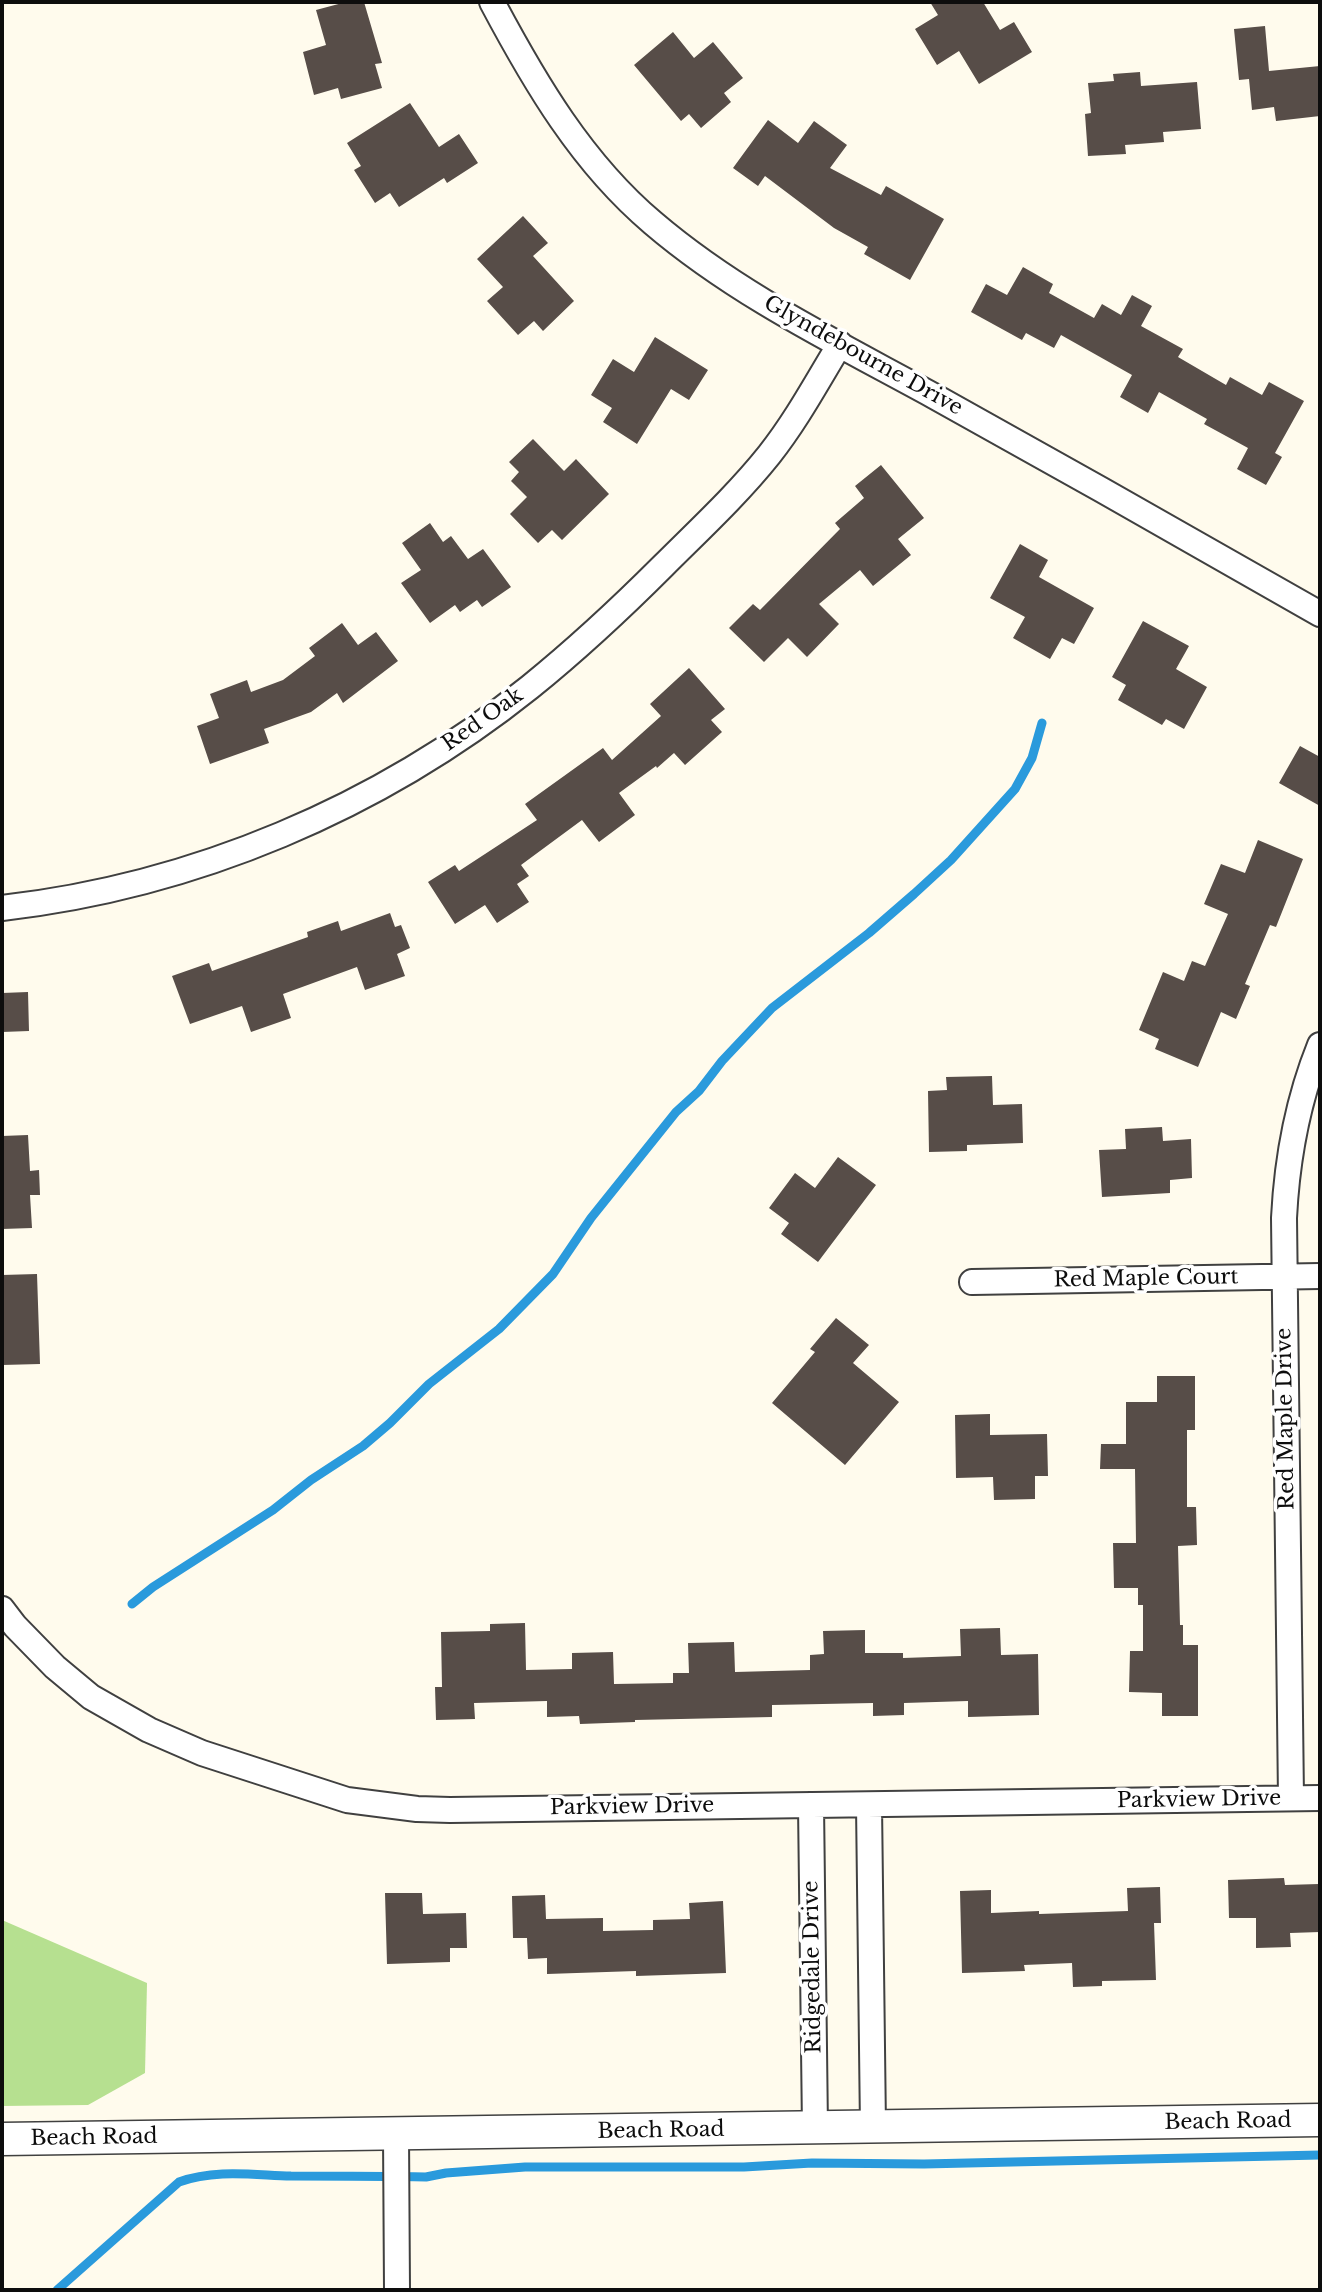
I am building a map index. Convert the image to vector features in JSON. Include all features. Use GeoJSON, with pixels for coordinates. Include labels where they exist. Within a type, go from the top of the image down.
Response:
{"type":"FeatureCollection","features":[{"type":"Feature","properties":{"kind":"street","name":"Glyndebourne Drive"},"geometry":{"type":"LineString","coordinates":[[492,2],[522,58],[580,147],[652,223],[728,280],[1320,614]]}},
{"type":"Feature","properties":{"kind":"street","name":"Red Oak"},"geometry":{"type":"LineString","coordinates":[[2,908],[123,887],[204,864],[251,847],[301,827],[365,796],[473,729],[530,687],[587,638],[742,487],[793,421],[840,344]]}},
{"type":"Feature","properties":{"kind":"street","name":"Red Maple Drive"},"geometry":{"type":"LineString","coordinates":[[1291,1798],[1284,1219],[1290,1144],[1301,1097],[1320,1045]]}},
{"type":"Feature","properties":{"kind":"street","name":"Red Maple Court"},"geometry":{"type":"LineString","coordinates":[[972,1282],[1320,1276]]}},
{"type":"Feature","properties":{"kind":"street","name":"Parkview Drive"},"geometry":{"type":"LineString","coordinates":[[2,1609],[55,1667],[91,1697],[149,1730],[202,1753],[347,1800],[417,1809],[450,1810],[1320,1798]]}},
{"type":"Feature","properties":{"kind":"street","name":"Ridgedale Drive"},"geometry":{"type":"LineString","coordinates":[[811,1805],[815,2129]]}},
{"type":"Feature","properties":{"kind":"street"},"geometry":{"type":"LineString","coordinates":[[869,1805],[873,2128]]}},
{"type":"Feature","properties":{"kind":"street","name":"Beach Road"},"geometry":{"type":"LineString","coordinates":[[2,2139],[1320,2120]]}},
{"type":"Feature","properties":{"kind":"street"},"geometry":{"type":"LineString","coordinates":[[396,2135],[397,2290]]}},
{"type":"Feature","properties":{"kind":"green space"},"geometry":{"type":"Polygon","coordinates":[[[2,1920],[147,1983],[145,2073],[88,2105],[2,2106],[2,1920]]]}},
{"type":"Feature","properties":{"kind":"building"},"geometry":{"type":"Polygon","coordinates":[[[346,2],[364,2],[382,63],[375,64],[382,88],[341,99],[338,88],[314,95],[303,52],[326,45],[316,10],[346,2]]]}},
{"type":"Feature","properties":{"kind":"building"},"geometry":{"type":"Polygon","coordinates":[[[930,2],[983,2],[1000,30],[1014,22],[1032,52],[979,84],[959,51],[937,65],[915,29],[938,15],[930,2]]]}},
{"type":"Feature","properties":{"kind":"building"},"geometry":{"type":"Polygon","coordinates":[[[1265,26],[1269,71],[1320,66],[1320,116],[1276,121],[1274,107],[1252,110],[1249,79],[1239,80],[1234,29],[1265,26]]]}},
{"type":"Feature","properties":{"kind":"building"},"geometry":{"type":"Polygon","coordinates":[[[673,32],[694,58],[713,42],[743,78],[724,93],[731,102],[701,128],[689,114],[681,121],[634,65],[673,32]]]}},
{"type":"Feature","properties":{"kind":"building"},"geometry":{"type":"Polygon","coordinates":[[[1140,72],[1141,86],[1197,82],[1201,129],[1163,132],[1164,142],[1125,145],[1126,154],[1088,156],[1085,114],[1091,113],[1088,83],[1114,81],[1113,74],[1140,72]]]}},
{"type":"Feature","properties":{"kind":"building"},"geometry":{"type":"Polygon","coordinates":[[[410,103],[439,147],[459,134],[478,163],[447,183],[444,178],[399,207],[390,193],[375,203],[354,170],[361,166],[347,143],[410,103]]]}},
{"type":"Feature","properties":{"kind":"building"},"geometry":{"type":"Polygon","coordinates":[[[768,120],[798,143],[814,121],[847,145],[830,168],[881,195],[886,186],[944,219],[910,280],[864,254],[868,247],[834,228],[765,176],[758,186],[733,168],[768,120]]]}},
{"type":"Feature","properties":{"kind":"building"},"geometry":{"type":"Polygon","coordinates":[[[523,216],[548,243],[533,256],[574,301],[543,331],[534,321],[518,335],[487,301],[503,287],[477,259],[523,216]]]}},
{"type":"Feature","properties":{"kind":"building"},"geometry":{"type":"Polygon","coordinates":[[[1023,267],[1053,284],[1049,293],[1094,318],[1102,304],[1121,315],[1132,295],[1152,306],[1141,326],[1183,349],[1178,357],[1226,385],[1230,377],[1262,395],[1269,382],[1304,401],[1275,453],[1282,457],[1266,485],[1237,469],[1248,448],[1204,424],[1207,419],[1159,392],[1148,413],[1120,397],[1132,375],[1061,335],[1054,348],[1026,333],[1022,340],[971,312],[986,284],[1007,295],[1023,267]]]}},
{"type":"Feature","properties":{"kind":"building"},"geometry":{"type":"Polygon","coordinates":[[[655,337],[708,370],[689,400],[671,389],[637,444],[603,422],[612,408],[591,395],[613,359],[634,372],[655,337]]]}},
{"type":"Feature","properties":{"kind":"building"},"geometry":{"type":"Polygon","coordinates":[[[533,439],[564,471],[576,459],[609,494],[562,540],[552,530],[538,543],[510,514],[527,497],[511,481],[519,472],[509,462],[533,439]]]}},
{"type":"Feature","properties":{"kind":"building"},"geometry":{"type":"Polygon","coordinates":[[[881,465],[924,518],[898,539],[911,555],[873,586],[860,570],[819,604],[839,624],[807,657],[788,638],[764,662],[729,628],[753,604],[760,610],[840,529],[835,523],[864,498],[855,486],[881,465]]]}},
{"type":"Feature","properties":{"kind":"building"},"geometry":{"type":"Polygon","coordinates":[[[430,523],[443,542],[451,536],[468,559],[483,549],[511,587],[482,607],[477,600],[460,612],[455,605],[430,623],[401,583],[421,570],[402,543],[430,523]]]}},
{"type":"Feature","properties":{"kind":"building"},"geometry":{"type":"Polygon","coordinates":[[[1020,544],[1048,560],[1039,577],[1094,608],[1074,644],[1062,638],[1050,659],[1013,638],[1025,617],[990,598],[1020,544]]]}},
{"type":"Feature","properties":{"kind":"building"},"geometry":{"type":"Polygon","coordinates":[[[1143,621],[1189,646],[1176,669],[1207,687],[1184,729],[1166,719],[1162,725],[1118,700],[1126,685],[1112,677],[1143,621]]]}},
{"type":"Feature","properties":{"kind":"building"},"geometry":{"type":"Polygon","coordinates":[[[342,623],[358,645],[376,632],[398,661],[343,703],[337,693],[311,712],[264,729],[269,743],[210,764],[197,726],[219,718],[210,694],[247,680],[251,692],[283,680],[315,656],[309,648],[342,623]]]}},
{"type":"Feature","properties":{"kind":"building"},"geometry":{"type":"Polygon","coordinates":[[[689,668],[725,709],[711,720],[722,732],[685,765],[674,753],[657,768],[656,766],[619,793],[635,815],[599,842],[582,820],[521,865],[529,876],[517,884],[529,902],[497,923],[485,905],[455,924],[428,882],[455,865],[459,871],[537,820],[525,804],[603,748],[612,760],[661,716],[650,704],[689,668]]]}},
{"type":"Feature","properties":{"kind":"building"},"geometry":{"type":"Polygon","coordinates":[[[1300,746],[1320,757],[1320,806],[1279,783],[1300,746]]]}},
{"type":"Feature","properties":{"kind":"building"},"geometry":{"type":"Polygon","coordinates":[[[1258,840],[1303,859],[1276,927],[1270,925],[1245,984],[1250,986],[1236,1019],[1221,1012],[1198,1067],[1155,1049],[1159,1039],[1139,1030],[1163,972],[1184,981],[1192,961],[1205,966],[1228,914],[1204,904],[1221,864],[1245,873],[1258,840]]]}},
{"type":"Feature","properties":{"kind":"building"},"geometry":{"type":"Polygon","coordinates":[[[390,913],[395,927],[401,925],[410,948],[397,954],[405,976],[365,990],[357,967],[283,994],[291,1018],[251,1032],[242,1006],[190,1024],[172,976],[209,963],[212,971],[308,937],[307,932],[338,921],[341,931],[390,913]]]}},
{"type":"Feature","properties":{"kind":"building"},"geometry":{"type":"Polygon","coordinates":[[[28,992],[29,1031],[2,1032],[2,993],[28,992]]]}},
{"type":"Feature","properties":{"kind":"building"},"geometry":{"type":"Polygon","coordinates":[[[992,1076],[993,1105],[1022,1104],[1023,1143],[967,1145],[967,1151],[929,1152],[928,1091],[947,1090],[946,1077],[992,1076]]]}},
{"type":"Feature","properties":{"kind":"building"},"geometry":{"type":"Polygon","coordinates":[[[1162,1127],[1163,1141],[1191,1139],[1192,1178],[1170,1180],[1170,1193],[1102,1197],[1099,1150],[1126,1149],[1125,1129],[1162,1127]]]}},
{"type":"Feature","properties":{"kind":"building"},"geometry":{"type":"Polygon","coordinates":[[[28,1135],[30,1171],[39,1170],[40,1195],[30,1195],[32,1228],[2,1229],[2,1136],[28,1135]]]}},
{"type":"Feature","properties":{"kind":"building"},"geometry":{"type":"Polygon","coordinates":[[[838,1157],[876,1185],[818,1262],[781,1234],[789,1223],[769,1208],[795,1173],[815,1188],[838,1157]]]}},
{"type":"Feature","properties":{"kind":"building"},"geometry":{"type":"Polygon","coordinates":[[[37,1274],[40,1364],[2,1365],[2,1275],[37,1274]]]}},
{"type":"Feature","properties":{"kind":"building"},"geometry":{"type":"Polygon","coordinates":[[[836,1318],[869,1345],[853,1363],[899,1402],[845,1465],[772,1403],[815,1352],[810,1349],[836,1318]]]}},
{"type":"Feature","properties":{"kind":"building"},"geometry":{"type":"Polygon","coordinates":[[[1157,1376],[1195,1376],[1195,1430],[1187,1430],[1187,1507],[1196,1507],[1197,1545],[1178,1546],[1183,1645],[1198,1645],[1198,1716],[1162,1716],[1162,1693],[1129,1692],[1130,1651],[1143,1651],[1143,1605],[1138,1605],[1138,1588],[1114,1588],[1113,1543],[1136,1543],[1135,1469],[1100,1469],[1101,1444],[1126,1444],[1126,1402],[1157,1402],[1157,1376]]]}},
{"type":"Feature","properties":{"kind":"building"},"geometry":{"type":"Polygon","coordinates":[[[990,1414],[990,1435],[1047,1434],[1048,1476],[1035,1476],[1035,1499],[994,1500],[993,1477],[956,1478],[955,1415],[990,1414]]]}},
{"type":"Feature","properties":{"kind":"building"},"geometry":{"type":"Polygon","coordinates":[[[525,1623],[526,1670],[572,1669],[572,1653],[613,1652],[614,1684],[673,1683],[673,1673],[689,1673],[688,1643],[734,1642],[735,1672],[810,1670],[810,1655],[824,1654],[823,1631],[865,1630],[865,1653],[903,1653],[903,1658],[961,1656],[960,1629],[1000,1628],[1001,1655],[1038,1654],[1039,1715],[968,1717],[968,1701],[904,1703],[904,1715],[873,1716],[873,1703],[772,1705],[772,1717],[580,1724],[579,1716],[547,1717],[547,1701],[474,1703],[475,1719],[436,1720],[435,1687],[442,1687],[441,1632],[490,1631],[490,1624],[525,1623]]]}},
{"type":"Feature","properties":{"kind":"building"},"geometry":{"type":"Polygon","coordinates":[[[1284,1878],[1285,1885],[1319,1884],[1320,1932],[1290,1933],[1291,1947],[1256,1948],[1256,1918],[1229,1918],[1228,1880],[1284,1878]]]}},
{"type":"Feature","properties":{"kind":"building"},"geometry":{"type":"Polygon","coordinates":[[[1160,1887],[1161,1923],[1154,1923],[1156,1980],[1102,1981],[1102,1986],[1073,1987],[1072,1963],[1024,1965],[1025,1971],[962,1973],[960,1891],[991,1890],[991,1913],[1039,1911],[1039,1914],[1128,1911],[1127,1888],[1160,1887]]]}},
{"type":"Feature","properties":{"kind":"building"},"geometry":{"type":"Polygon","coordinates":[[[385,1893],[422,1893],[423,1914],[466,1913],[467,1948],[450,1948],[450,1962],[387,1964],[385,1893]]]}},
{"type":"Feature","properties":{"kind":"building"},"geometry":{"type":"Polygon","coordinates":[[[545,1895],[546,1919],[603,1918],[603,1931],[653,1930],[653,1920],[690,1919],[689,1903],[723,1901],[726,1973],[636,1976],[636,1971],[547,1974],[547,1958],[528,1959],[527,1938],[513,1938],[512,1896],[545,1895]]]}},
{"type":"Feature","properties":{"kind":"waterway"},"geometry":{"type":"LineString","coordinates":[[132,1604],[153,1587],[273,1510],[311,1480],[363,1446],[429,1384],[499,1329],[553,1274],[591,1218],[676,1112],[699,1091],[722,1061],[772,1008],[869,933],[914,894],[951,860],[1015,789],[1032,758],[1042,723]]}},
{"type":"Feature","properties":{"kind":"waterway"},"geometry":{"type":"LineString","coordinates":[[57,2290],[179,2182],[206,2175],[426,2177],[525,2167],[744,2167],[812,2163],[924,2164],[1320,2155]]}}]}
